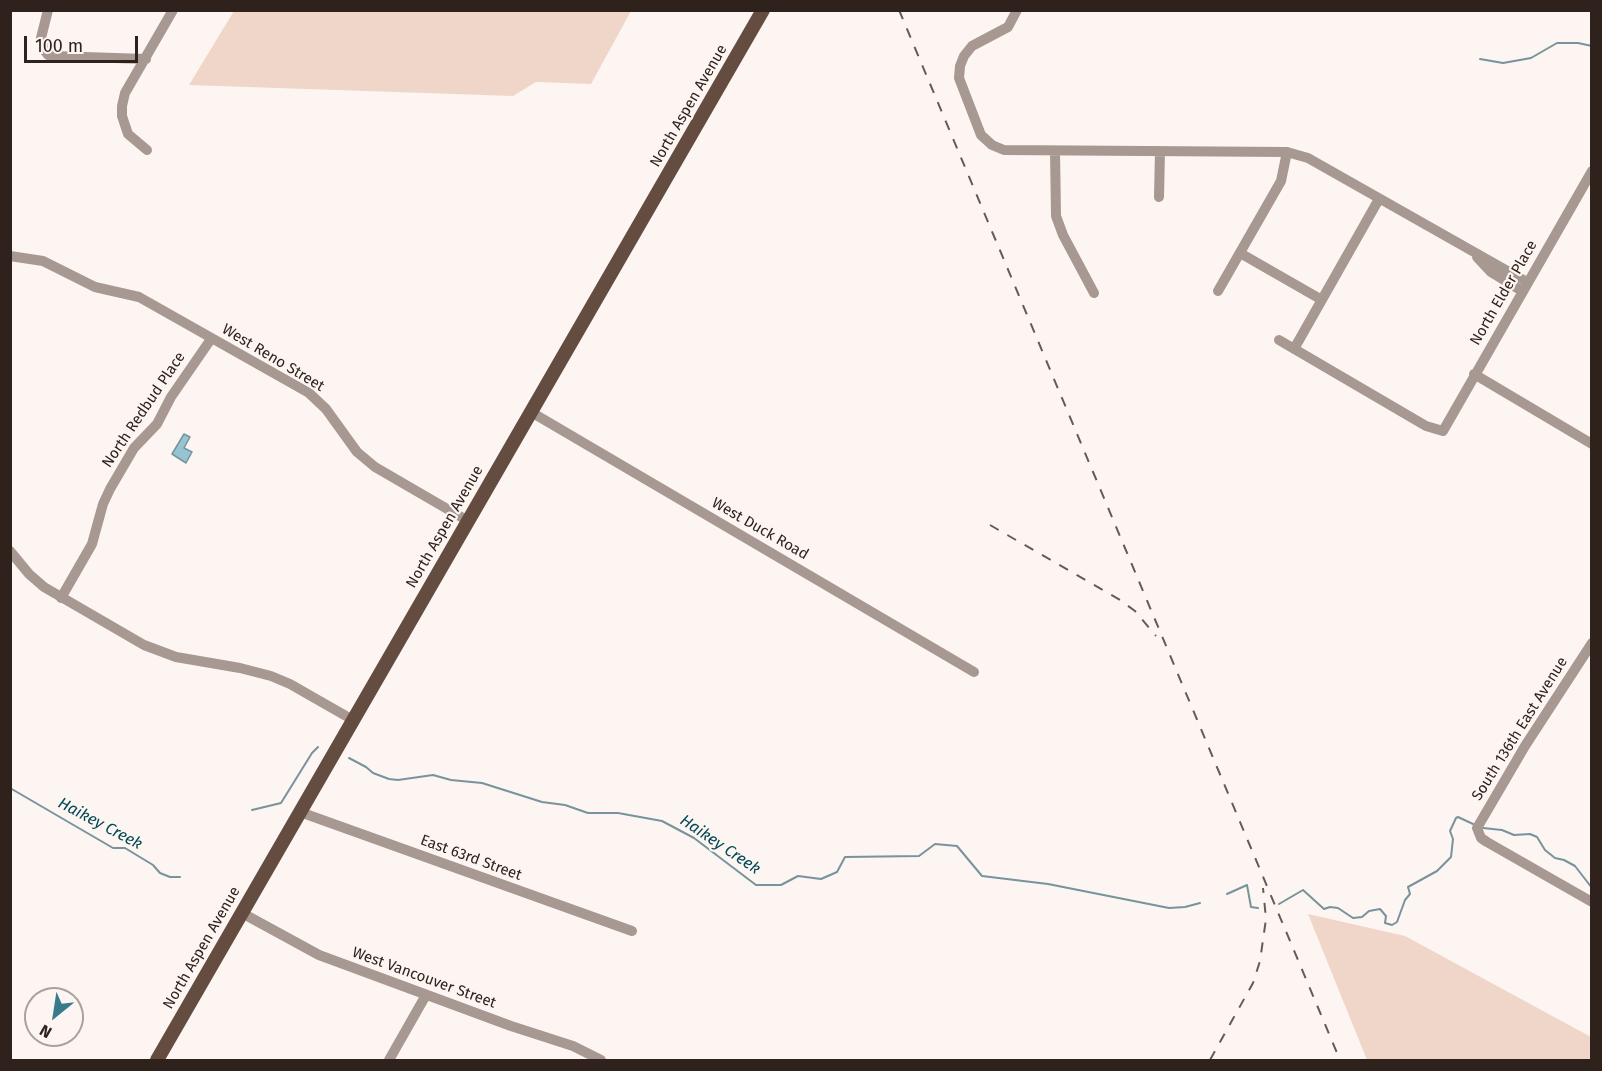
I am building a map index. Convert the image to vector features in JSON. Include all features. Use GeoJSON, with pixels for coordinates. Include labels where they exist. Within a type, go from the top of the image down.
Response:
{"type":"FeatureCollection","features":[{"type":"Feature","properties":{"kind":"main road","name":"North Aspen Avenue"},"geometry":{"type":"LineString","coordinates":[[156,1060],[763,10]]}},
{"type":"Feature","properties":{"kind":"street"},"geometry":{"type":"LineString","coordinates":[[48,10],[41,38],[48,55],[146,59]]}},
{"type":"Feature","properties":{"kind":"street"},"geometry":{"type":"LineString","coordinates":[[147,150],[128,134],[122,116],[122,106],[125,93],[173,10]]}},
{"type":"Feature","properties":{"kind":"street"},"geometry":{"type":"LineString","coordinates":[[1017,10],[1008,27],[972,46],[960,66],[959,78],[981,135],[992,145],[1004,150],[1287,152],[1308,158],[1475,254],[1525,286]]}},
{"type":"Feature","properties":{"kind":"street"},"geometry":{"type":"LineString","coordinates":[[1055,151],[1056,216],[1063,235],[1094,293]]}},
{"type":"Feature","properties":{"kind":"street"},"geometry":{"type":"LineString","coordinates":[[1159,197],[1161,151]]}},
{"type":"Feature","properties":{"kind":"street"},"geometry":{"type":"LineString","coordinates":[[1218,291],[1281,181],[1287,152]]}},
{"type":"Feature","properties":{"kind":"street","name":"North Elder Place"},"geometry":{"type":"LineString","coordinates":[[1294,349],[1431,429],[1443,431],[1592,171]]}},
{"type":"Feature","properties":{"kind":"street"},"geometry":{"type":"LineString","coordinates":[[1279,340],[1294,349],[1379,199]]}},
{"type":"Feature","properties":{"kind":"street"},"geometry":{"type":"LineString","coordinates":[[1240,253],[1322,300]]}},
{"type":"Feature","properties":{"kind":"street","name":"West Reno Street"},"geometry":{"type":"LineString","coordinates":[[10,256],[43,261],[95,287],[139,297],[309,393],[326,409],[357,452],[375,467],[468,521]]}},
{"type":"Feature","properties":{"kind":"street","name":"North Redbud Place"},"geometry":{"type":"LineString","coordinates":[[61,598],[92,544],[103,504],[110,489],[134,448],[157,424],[171,397],[211,339]]}},
{"type":"Feature","properties":{"kind":"street"},"geometry":{"type":"LineString","coordinates":[[1474,374],[1592,444]]}},
{"type":"Feature","properties":{"kind":"street","name":"West Duck Road"},"geometry":{"type":"LineString","coordinates":[[531,412],[974,672]]}},
{"type":"Feature","properties":{"kind":"street"},"geometry":{"type":"LineString","coordinates":[[10,551],[36,581],[61,598],[144,645],[176,657],[271,676],[290,684],[353,720]]}},
{"type":"Feature","properties":{"kind":"street","name":"South 136th East Avenue"},"geometry":{"type":"LineString","coordinates":[[1592,643],[1525,746],[1478,823],[1477,831],[1487,842],[1592,902]]}},
{"type":"Feature","properties":{"kind":"street","name":"East 63rd Street"},"geometry":{"type":"LineString","coordinates":[[300,812],[632,931]]}},
{"type":"Feature","properties":{"kind":"street","name":"West Vancouver Street"},"geometry":{"type":"LineString","coordinates":[[242,913],[319,955],[573,1046],[601,1060]]}},
{"type":"Feature","properties":{"kind":"street"},"geometry":{"type":"LineString","coordinates":[[389,1060],[426,995]]}},
{"type":"Feature","properties":{"kind":"shaded area"},"geometry":{"type":"Polygon","coordinates":[[[234,11],[631,11],[591,84],[536,82],[513,96],[189,85],[234,11]]]}},
{"type":"Feature","properties":{"kind":"shaded area"},"geometry":{"type":"Polygon","coordinates":[[[1308,914],[1405,936],[1591,1037],[1591,1060],[1367,1060],[1308,914]]]}},
{"type":"Feature","properties":{"kind":"water"},"geometry":{"type":"Polygon","coordinates":[[[184,434],[190,437],[184,448],[192,452],[186,463],[172,454],[184,434]]]}},
{"type":"Feature","properties":{"kind":"waterway"},"geometry":{"type":"LineString","coordinates":[[1480,59],[1503,63],[1531,58],[1557,43],[1592,46]]}},
{"type":"Feature","properties":{"kind":"waterway","name":"Haikey Creek"},"geometry":{"type":"LineString","coordinates":[[252,810],[281,803],[318,747]]}},
{"type":"Feature","properties":{"kind":"waterway","name":"Haikey Creek"},"geometry":{"type":"LineString","coordinates":[[349,758],[373,773],[389,779],[398,780],[433,775],[451,780],[482,783],[542,802],[565,805],[588,813],[618,813],[662,821],[694,838],[756,885],[781,885],[798,876],[821,879],[837,872],[845,857],[919,856],[935,844],[957,846],[982,876],[1048,884],[1169,908],[1200,903]]}},
{"type":"Feature","properties":{"kind":"waterway","name":"Haikey Creek"},"geometry":{"type":"LineString","coordinates":[[10,788],[113,848],[125,848],[153,865],[160,873],[170,877],[180,877]]}},
{"type":"Feature","properties":{"kind":"waterway","name":"Haikey Creek"},"geometry":{"type":"LineString","coordinates":[[1279,904],[1303,890],[1324,909],[1338,908],[1353,918],[1362,917],[1369,911],[1380,909],[1386,916],[1385,923],[1392,925],[1397,922],[1405,900],[1410,894],[1408,887],[1437,871],[1451,857],[1453,839],[1450,831],[1456,818],[1473,824]]}},
{"type":"Feature","properties":{"kind":"waterway"},"geometry":{"type":"LineString","coordinates":[[1483,828],[1502,830],[1514,835],[1530,834],[1537,837],[1545,850],[1555,858],[1575,866],[1592,888]]}},
{"type":"Feature","properties":{"kind":"waterway","name":"Haikey Creek"},"geometry":{"type":"LineString","coordinates":[[1227,894],[1247,885],[1251,907],[1258,908]]}},
{"type":"Feature","properties":{"kind":"railway"},"geometry":{"type":"LineString","coordinates":[[899,10],[1340,1060]]}},
{"type":"Feature","properties":{"kind":"railway"},"geometry":{"type":"LineString","coordinates":[[990,525],[1120,600],[1135,611],[1156,636]]}},
{"type":"Feature","properties":{"kind":"railway"},"geometry":{"type":"LineString","coordinates":[[1210,1060],[1253,983],[1260,961],[1266,919],[1263,888]]}}]}
